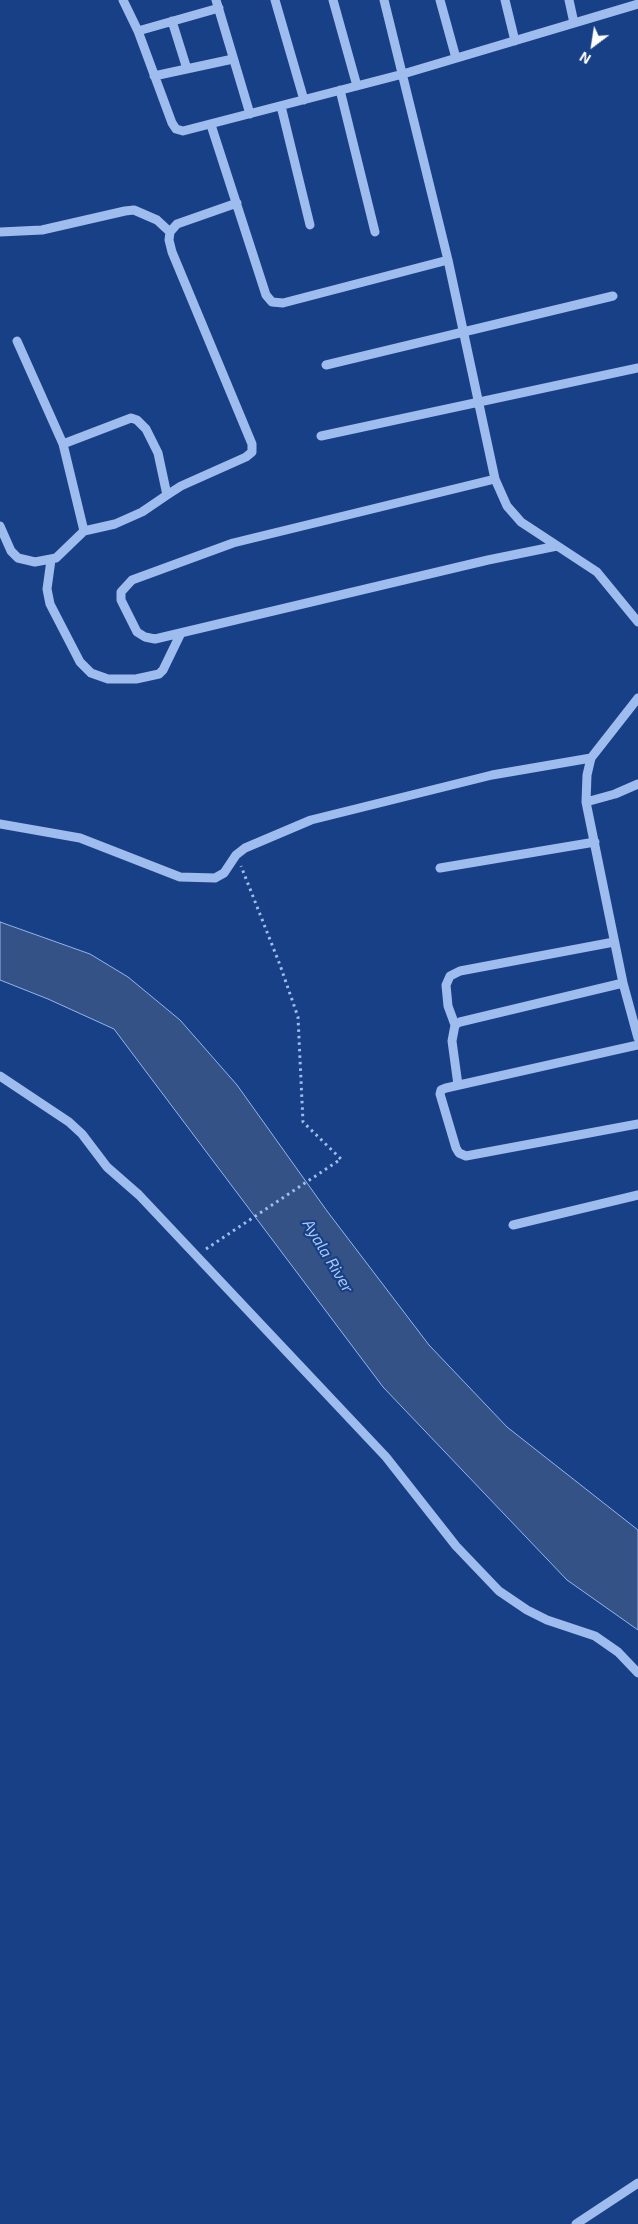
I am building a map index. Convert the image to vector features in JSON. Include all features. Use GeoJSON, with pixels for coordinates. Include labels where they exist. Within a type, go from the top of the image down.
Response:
{"type":"FeatureCollection","features":[{"type":"Feature","properties":{"kind":"street"},"geometry":{"type":"LineString","coordinates":[[123,0],[138,31],[172,123],[176,129],[183,131],[403,74],[638,4]]}},
{"type":"Feature","properties":{"kind":"street"},"geometry":{"type":"LineString","coordinates":[[275,0],[304,100]]}},
{"type":"Feature","properties":{"kind":"street"},"geometry":{"type":"LineString","coordinates":[[333,0],[357,86]]}},
{"type":"Feature","properties":{"kind":"street"},"geometry":{"type":"LineString","coordinates":[[384,0],[448,260],[495,479],[507,506],[521,522],[597,572],[638,622]]}},
{"type":"Feature","properties":{"kind":"street"},"geometry":{"type":"LineString","coordinates":[[440,0],[456,58]]}},
{"type":"Feature","properties":{"kind":"street"},"geometry":{"type":"LineString","coordinates":[[505,0],[515,41]]}},
{"type":"Feature","properties":{"kind":"street"},"geometry":{"type":"LineString","coordinates":[[569,0],[574,23]]}},
{"type":"Feature","properties":{"kind":"street"},"geometry":{"type":"LineString","coordinates":[[138,31],[172,22],[218,4],[250,114]]}},
{"type":"Feature","properties":{"kind":"street"},"geometry":{"type":"LineString","coordinates":[[172,22],[187,69]]}},
{"type":"Feature","properties":{"kind":"street"},"geometry":{"type":"LineString","coordinates":[[154,76],[234,59]]}},
{"type":"Feature","properties":{"kind":"street"},"geometry":{"type":"LineString","coordinates":[[340,90],[374,232]]}},
{"type":"Feature","properties":{"kind":"street"},"geometry":{"type":"LineString","coordinates":[[281,106],[310,225]]}},
{"type":"Feature","properties":{"kind":"street"},"geometry":{"type":"LineString","coordinates":[[211,125],[266,295],[272,302],[283,303],[448,260]]}},
{"type":"Feature","properties":{"kind":"street"},"geometry":{"type":"LineString","coordinates":[[0,526],[10,551],[18,558],[35,562],[52,560],[67,549],[84,531],[115,524],[142,512],[181,486],[246,457],[252,452],[252,444],[168,240],[170,232],[177,224],[237,203]]}},
{"type":"Feature","properties":{"kind":"street"},"geometry":{"type":"LineString","coordinates":[[0,232],[42,230],[134,210],[143,212],[157,220],[170,232]]}},
{"type":"Feature","properties":{"kind":"street"},"geometry":{"type":"LineString","coordinates":[[326,365],[613,296]]}},
{"type":"Feature","properties":{"kind":"street"},"geometry":{"type":"LineString","coordinates":[[17,341],[62,444],[84,531]]}},
{"type":"Feature","properties":{"kind":"street"},"geometry":{"type":"LineString","coordinates":[[321,436],[638,368]]}},
{"type":"Feature","properties":{"kind":"street"},"geometry":{"type":"LineString","coordinates":[[62,444],[124,419],[137,420],[146,429],[158,453],[167,495]]}},
{"type":"Feature","properties":{"kind":"street"},"geometry":{"type":"LineString","coordinates":[[495,479],[233,543],[132,580],[121,592],[121,600],[137,632],[145,637],[155,639],[180,635],[488,560],[557,546]]}},
{"type":"Feature","properties":{"kind":"street"},"geometry":{"type":"LineString","coordinates":[[52,560],[47,589],[50,604],[80,662],[91,673],[108,679],[136,679],[159,674],[163,670],[180,635]]}},
{"type":"Feature","properties":{"kind":"street"},"geometry":{"type":"LineString","coordinates":[[638,698],[592,758],[587,775],[586,802],[623,983],[638,1038]]}},
{"type":"Feature","properties":{"kind":"street"},"geometry":{"type":"LineString","coordinates":[[0,824],[80,838],[180,877],[215,878],[224,873],[236,855],[245,848],[311,820],[492,775],[592,758]]}},
{"type":"Feature","properties":{"kind":"street"},"geometry":{"type":"LineString","coordinates":[[586,802],[616,794],[638,784]]}},
{"type":"Feature","properties":{"kind":"street"},"geometry":{"type":"LineString","coordinates":[[440,868],[595,842]]}},
{"type":"Feature","properties":{"kind":"street"},"geometry":{"type":"LineString","coordinates":[[458,1085],[452,1041],[456,1025],[448,1006],[446,985],[450,976],[460,971],[614,942]]}},
{"type":"Feature","properties":{"kind":"street"},"geometry":{"type":"LineString","coordinates":[[456,1025],[469,1019],[623,983]]}},
{"type":"Feature","properties":{"kind":"street"},"geometry":{"type":"LineString","coordinates":[[638,1045],[443,1088],[440,1094],[456,1148],[462,1156],[478,1155],[638,1124]]}},
{"type":"Feature","properties":{"kind":"street"},"geometry":{"type":"LineString","coordinates":[[0,1076],[76,1128],[107,1167],[139,1195],[386,1457],[456,1546],[499,1591],[527,1610],[547,1620],[595,1636],[618,1652],[638,1673]]}},
{"type":"Feature","properties":{"kind":"street"},"geometry":{"type":"LineString","coordinates":[[513,1225],[638,1196]]}},
{"type":"Feature","properties":{"kind":"street"},"geometry":{"type":"LineString","coordinates":[[576,2224],[638,2183]]}},
{"type":"Feature","properties":{"kind":"path"},"geometry":{"type":"LineString","coordinates":[[195,1256],[341,1159],[303,1122],[298,1017],[280,965],[236,855]]}},
{"type":"Feature","properties":{"kind":"water","name":"Ayala River"},"geometry":{"type":"Polygon","coordinates":[[[0,922],[90,954],[128,977],[180,1020],[237,1085],[327,1211],[429,1345],[507,1427],[638,1530],[638,1630],[567,1580],[383,1387],[114,1029],[0,980],[0,922]]]}}]}
